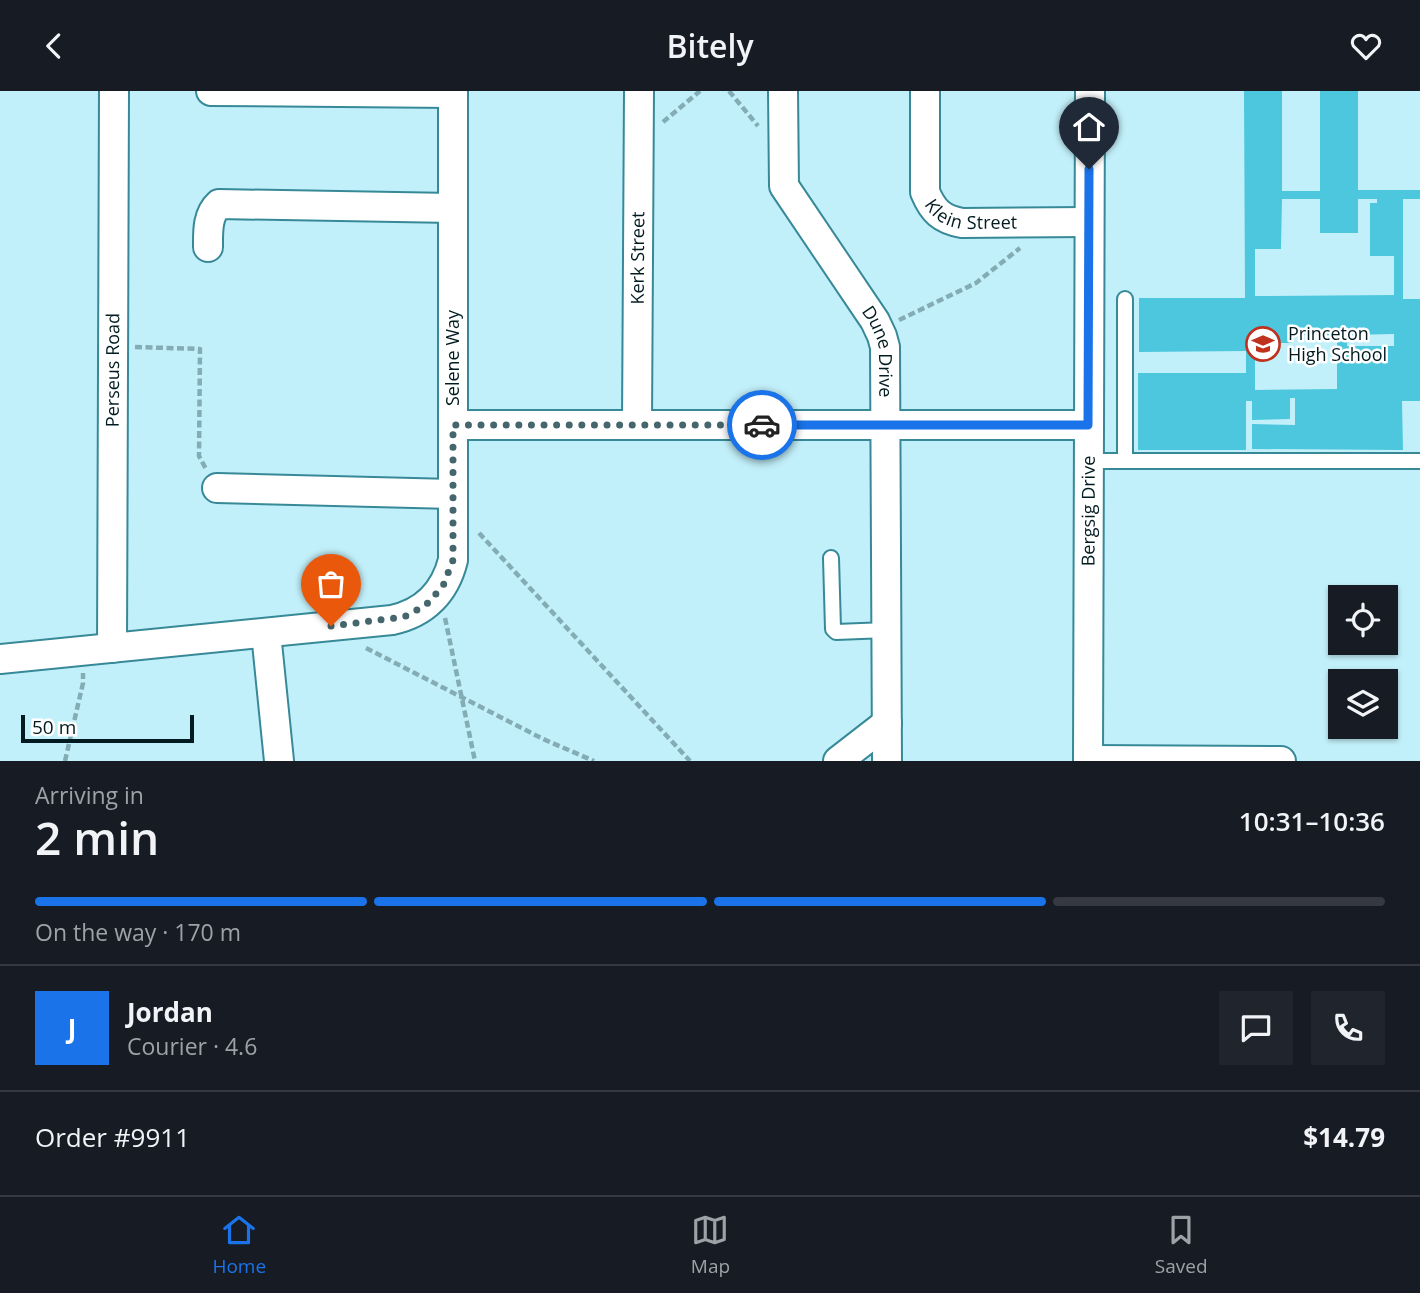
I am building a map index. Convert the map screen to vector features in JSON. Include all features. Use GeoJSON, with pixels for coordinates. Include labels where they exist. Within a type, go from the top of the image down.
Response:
{"type":"FeatureCollection","features":[{"type":"Feature","properties":{"kind":"street","name":"Perseus Road"},"geometry":{"type":"LineString","coordinates":[[112,648],[114,91]]}},
{"type":"Feature","properties":{"kind":"street"},"geometry":{"type":"LineString","coordinates":[[211,91],[453,92]]}},
{"type":"Feature","properties":{"kind":"street","name":"Kerk Street"},"geometry":{"type":"LineString","coordinates":[[637,424],[639,91]]}},
{"type":"Feature","properties":{"kind":"street","name":"Dune Drive"},"geometry":{"type":"LineString","coordinates":[[783,91],[784,186],[879,328],[885,347],[887,761]]}},
{"type":"Feature","properties":{"kind":"street","name":"Klein Street"},"geometry":{"type":"LineString","coordinates":[[925,91],[925,192],[938,215],[962,223],[1089,222]]}},
{"type":"Feature","properties":{"kind":"street","name":"Bergsig Drive"},"geometry":{"type":"LineString","coordinates":[[1088,761],[1090,91]]}},
{"type":"Feature","properties":{"kind":"street","name":"Selene Way"},"geometry":{"type":"LineString","coordinates":[[0,659],[404,617],[416,612],[435,597],[453,560],[453,92]]}},
{"type":"Feature","properties":{"kind":"street"},"geometry":{"type":"LineString","coordinates":[[208,247],[210,219],[213,209],[219,204],[453,208]]}},
{"type":"Feature","properties":{"kind":"street"},"geometry":{"type":"LineString","coordinates":[[453,425],[1088,425]]}},
{"type":"Feature","properties":{"kind":"street"},"geometry":{"type":"LineString","coordinates":[[217,488],[453,508]]}},
{"type":"Feature","properties":{"kind":"street"},"geometry":{"type":"LineString","coordinates":[[266,633],[279,761]]}},
{"type":"Feature","properties":{"kind":"street"},"geometry":{"type":"LineString","coordinates":[[838,761],[887,723]]}},
{"type":"Feature","properties":{"kind":"street"},"geometry":{"type":"LineString","coordinates":[[1088,761],[1281,761]]}},
{"type":"Feature","properties":{"kind":"lane"},"geometry":{"type":"LineString","coordinates":[[1125,299],[1125,460]]}},
{"type":"Feature","properties":{"kind":"lane"},"geometry":{"type":"LineString","coordinates":[[1088,461],[1420,461]]}},
{"type":"Feature","properties":{"kind":"lane"},"geometry":{"type":"LineString","coordinates":[[831,558],[832,629],[843,633],[887,630]]}},
{"type":"Feature","properties":{"kind":"path"},"geometry":{"type":"LineString","coordinates":[[639,128],[654,129],[700,91]]}},
{"type":"Feature","properties":{"kind":"path"},"geometry":{"type":"LineString","coordinates":[[729,91],[762,131],[783,138]]}},
{"type":"Feature","properties":{"kind":"path"},"geometry":{"type":"LineString","coordinates":[[879,328],[976,283],[1022,247],[1033,222]]}},
{"type":"Feature","properties":{"kind":"path"},"geometry":{"type":"LineString","coordinates":[[113,347],[200,349],[199,456],[217,488]]}},
{"type":"Feature","properties":{"kind":"path"},"geometry":{"type":"LineString","coordinates":[[453,508],[690,761]]}},
{"type":"Feature","properties":{"kind":"path"},"geometry":{"type":"LineString","coordinates":[[435,597],[445,615],[475,761]]}},
{"type":"Feature","properties":{"kind":"path"},"geometry":{"type":"LineString","coordinates":[[352,624],[363,646],[543,739],[594,761]]}},
{"type":"Feature","properties":{"kind":"path"},"geometry":{"type":"LineString","coordinates":[[65,761],[83,683],[83,651]]}},
{"type":"Feature","properties":{"kind":"building"},"geometry":{"type":"Polygon","coordinates":[[[1244,91],[1282,91],[1282,191],[1320,191],[1320,91],[1358,91],[1358,190],[1420,190],[1420,199],[1403,199],[1403,299],[1420,299],[1420,401],[1402,401],[1403,450],[1252,449],[1252,424],[1295,425],[1295,398],[1290,398],[1290,419],[1252,420],[1252,401],[1246,401],[1246,450],[1138,450],[1138,373],[1246,373],[1246,351],[1139,352],[1139,298],[1245,298],[1244,91]],[[1282,199],[1281,249],[1255,249],[1255,296],[1394,295],[1394,256],[1370,256],[1370,203],[1377,203],[1377,199],[1358,199],[1358,233],[1320,233],[1320,199],[1282,199]],[[1394,334],[1348,335],[1347,346],[1394,346],[1394,334]],[[1255,335],[1255,390],[1337,389],[1337,335],[1292,335],[1292,343],[1271,343],[1271,335],[1255,335]]]}},
{"type":"Feature","properties":{"kind":"way so far"},"geometry":{"type":"LineString","coordinates":[[331,626],[404,617],[426,605],[443,586],[453,560],[453,425],[762,425]]}},
{"type":"Feature","properties":{"kind":"place","name":"Princeton High School"},"geometry":{"type":"Point","coordinates":[1263,344]}},
{"type":"Feature","properties":{"kind":"route"},"geometry":{"type":"LineString","coordinates":[[762,425],[1088,425],[1089,169]]}}]}
